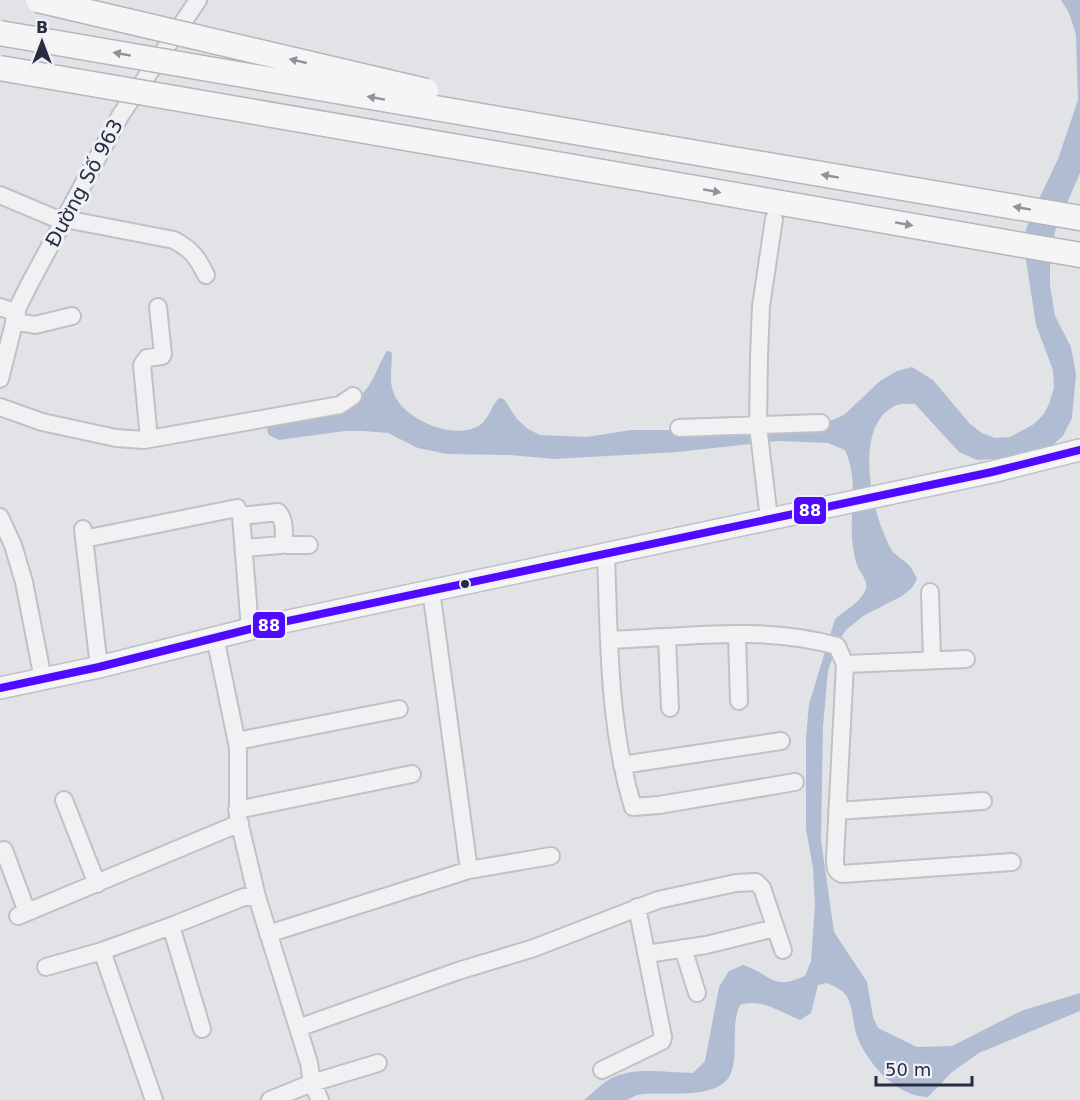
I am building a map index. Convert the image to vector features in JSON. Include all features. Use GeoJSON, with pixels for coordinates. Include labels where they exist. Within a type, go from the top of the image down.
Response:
{"type":"FeatureCollection","features":[{"type":"Feature","properties":{"kind":"highway"},"geometry":{"type":"LineString","coordinates":[[38,0],[662,147]]}},
{"type":"Feature","properties":{"kind":"highway"},"geometry":{"type":"LineString","coordinates":[[0,33],[1080,218]]}},
{"type":"Feature","properties":{"kind":"highway"},"geometry":{"type":"LineString","coordinates":[[0,68],[1080,255]]}},
{"type":"Feature","properties":{"kind":"highway"},"geometry":{"type":"LineString","coordinates":[[0,82],[298,125],[655,181]]}},
{"type":"Feature","properties":{"kind":"main road"},"geometry":{"type":"LineString","coordinates":[[0,688],[99,667],[250,628],[992,472],[1080,450]]}},
{"type":"Feature","properties":{"kind":"street","name":"Đường Số 963"},"geometry":{"type":"LineString","coordinates":[[0,379],[16,317],[30,283],[120,116],[198,0]]}},
{"type":"Feature","properties":{"kind":"street"},"geometry":{"type":"LineString","coordinates":[[0,195],[65,220],[174,240],[196,256],[206,275]]}},
{"type":"Feature","properties":{"kind":"street"},"geometry":{"type":"LineString","coordinates":[[769,518],[759,426],[760,306],[774,219]]}},
{"type":"Feature","properties":{"kind":"street"},"geometry":{"type":"LineString","coordinates":[[149,439],[142,365],[147,358],[163,354],[158,307]]}},
{"type":"Feature","properties":{"kind":"street"},"geometry":{"type":"LineString","coordinates":[[0,308],[34,325],[72,316]]}},
{"type":"Feature","properties":{"kind":"street"},"geometry":{"type":"LineString","coordinates":[[0,407],[42,422],[135,440],[340,405],[353,396]]}},
{"type":"Feature","properties":{"kind":"street"},"geometry":{"type":"LineString","coordinates":[[679,428],[821,423]]}},
{"type":"Feature","properties":{"kind":"street"},"geometry":{"type":"LineString","coordinates":[[99,667],[84,534],[237,508],[242,516],[250,628]]}},
{"type":"Feature","properties":{"kind":"street"},"geometry":{"type":"LineString","coordinates":[[242,516],[280,514],[284,543]]}},
{"type":"Feature","properties":{"kind":"street"},"geometry":{"type":"LineString","coordinates":[[0,517],[13,545],[24,582],[43,679]]}},
{"type":"Feature","properties":{"kind":"street"},"geometry":{"type":"LineString","coordinates":[[244,548],[284,543],[309,545]]}},
{"type":"Feature","properties":{"kind":"street"},"geometry":{"type":"LineString","coordinates":[[606,553],[612,692],[622,765],[633,807],[659,805],[795,782]]}},
{"type":"Feature","properties":{"kind":"street"},"geometry":{"type":"LineString","coordinates":[[431,590],[469,870]]}},
{"type":"Feature","properties":{"kind":"street"},"geometry":{"type":"LineString","coordinates":[[930,592],[932,660]]}},
{"type":"Feature","properties":{"kind":"street"},"geometry":{"type":"LineString","coordinates":[[610,640],[737,635],[811,639],[837,646],[845,664],[835,866],[838,872],[842,874],[1012,862]]}},
{"type":"Feature","properties":{"kind":"street"},"geometry":{"type":"LineString","coordinates":[[737,635],[739,701]]}},
{"type":"Feature","properties":{"kind":"street"},"geometry":{"type":"LineString","coordinates":[[215,637],[237,741],[238,816],[257,897],[309,1064],[312,1083],[320,1100]]}},
{"type":"Feature","properties":{"kind":"street"},"geometry":{"type":"LineString","coordinates":[[667,638],[670,708]]}},
{"type":"Feature","properties":{"kind":"street"},"geometry":{"type":"LineString","coordinates":[[845,664],[966,659]]}},
{"type":"Feature","properties":{"kind":"street"},"geometry":{"type":"LineString","coordinates":[[237,741],[399,709]]}},
{"type":"Feature","properties":{"kind":"street"},"geometry":{"type":"LineString","coordinates":[[622,765],[781,741]]}},
{"type":"Feature","properties":{"kind":"street"},"geometry":{"type":"LineString","coordinates":[[4,850],[23,914],[97,884],[238,816],[411,774]]}},
{"type":"Feature","properties":{"kind":"street"},"geometry":{"type":"LineString","coordinates":[[64,800],[97,884]]}},
{"type":"Feature","properties":{"kind":"street"},"geometry":{"type":"LineString","coordinates":[[837,812],[983,801]]}},
{"type":"Feature","properties":{"kind":"street"},"geometry":{"type":"LineString","coordinates":[[268,934],[469,870],[551,855]]}},
{"type":"Feature","properties":{"kind":"street"},"geometry":{"type":"LineString","coordinates":[[298,1028],[459,971],[534,948],[658,900],[736,883],[756,882],[762,888],[783,950]]}},
{"type":"Feature","properties":{"kind":"street"},"geometry":{"type":"LineString","coordinates":[[46,967],[102,951],[244,897],[257,897]]}},
{"type":"Feature","properties":{"kind":"street"},"geometry":{"type":"LineString","coordinates":[[602,1070],[662,1041],[663,1037],[637,907]]}},
{"type":"Feature","properties":{"kind":"street"},"geometry":{"type":"LineString","coordinates":[[171,926],[202,1029]]}},
{"type":"Feature","properties":{"kind":"street"},"geometry":{"type":"LineString","coordinates":[[647,954],[747,936],[775,928]]}},
{"type":"Feature","properties":{"kind":"street"},"geometry":{"type":"LineString","coordinates":[[683,948],[697,993]]}},
{"type":"Feature","properties":{"kind":"street"},"geometry":{"type":"LineString","coordinates":[[102,951],[153,1100]]}},
{"type":"Feature","properties":{"kind":"street"},"geometry":{"type":"LineString","coordinates":[[270,1100],[312,1083],[378,1064]]}},
{"type":"Feature","properties":{"kind":"water"},"geometry":{"type":"Polygon","coordinates":[[[1061,0],[1080,0],[1080,173],[1056,228],[1050,255],[1050,285],[1055,316],[1071,347],[1076,375],[1072,418],[1063,436],[1046,451],[1024,457],[977,460],[959,452],[915,404],[897,405],[884,414],[875,428],[870,445],[869,465],[874,504],[879,522],[893,552],[909,565],[917,579],[912,588],[902,596],[863,616],[846,630],[838,642],[828,671],[823,726],[821,840],[834,932],[867,982],[873,1017],[878,1028],[917,1047],[952,1046],[1021,1011],[1080,993],[1080,1011],[979,1053],[952,1072],[928,1097],[905,1091],[885,1077],[876,1067],[857,1036],[847,996],[840,989],[827,983],[818,985],[811,1013],[800,1020],[756,1003],[740,1005],[737,1013],[731,1073],[725,1082],[716,1087],[692,1093],[641,1094],[626,1100],[584,1100],[606,1081],[619,1075],[640,1071],[693,1073],[705,1061],[719,987],[729,971],[743,965],[779,982],[805,976],[811,961],[815,905],[813,868],[806,829],[806,738],[809,704],[835,619],[859,600],[866,587],[856,563],[853,547],[853,487],[845,450],[828,443],[779,441],[677,452],[554,459],[510,455],[447,454],[418,448],[388,433],[363,431],[345,431],[279,440],[269,435],[268,426],[319,414],[356,399],[368,387],[389,351],[392,353],[393,391],[406,411],[430,425],[457,431],[469,430],[480,425],[499,398],[504,399],[517,419],[528,429],[540,435],[587,437],[631,430],[707,430],[825,423],[844,415],[880,381],[897,371],[912,367],[933,380],[970,424],[982,433],[995,438],[1010,437],[1034,424],[1044,414],[1054,388],[1053,370],[1036,325],[1024,247],[1026,229],[1058,159],[1078,100],[1076,35],[1069,13],[1061,0]]]}},
{"type":"Feature","properties":{"kind":"transit line","name":"88"},"geometry":{"type":"LineString","coordinates":[[0,688],[99,667],[250,629],[992,472],[1080,450]]}}]}
